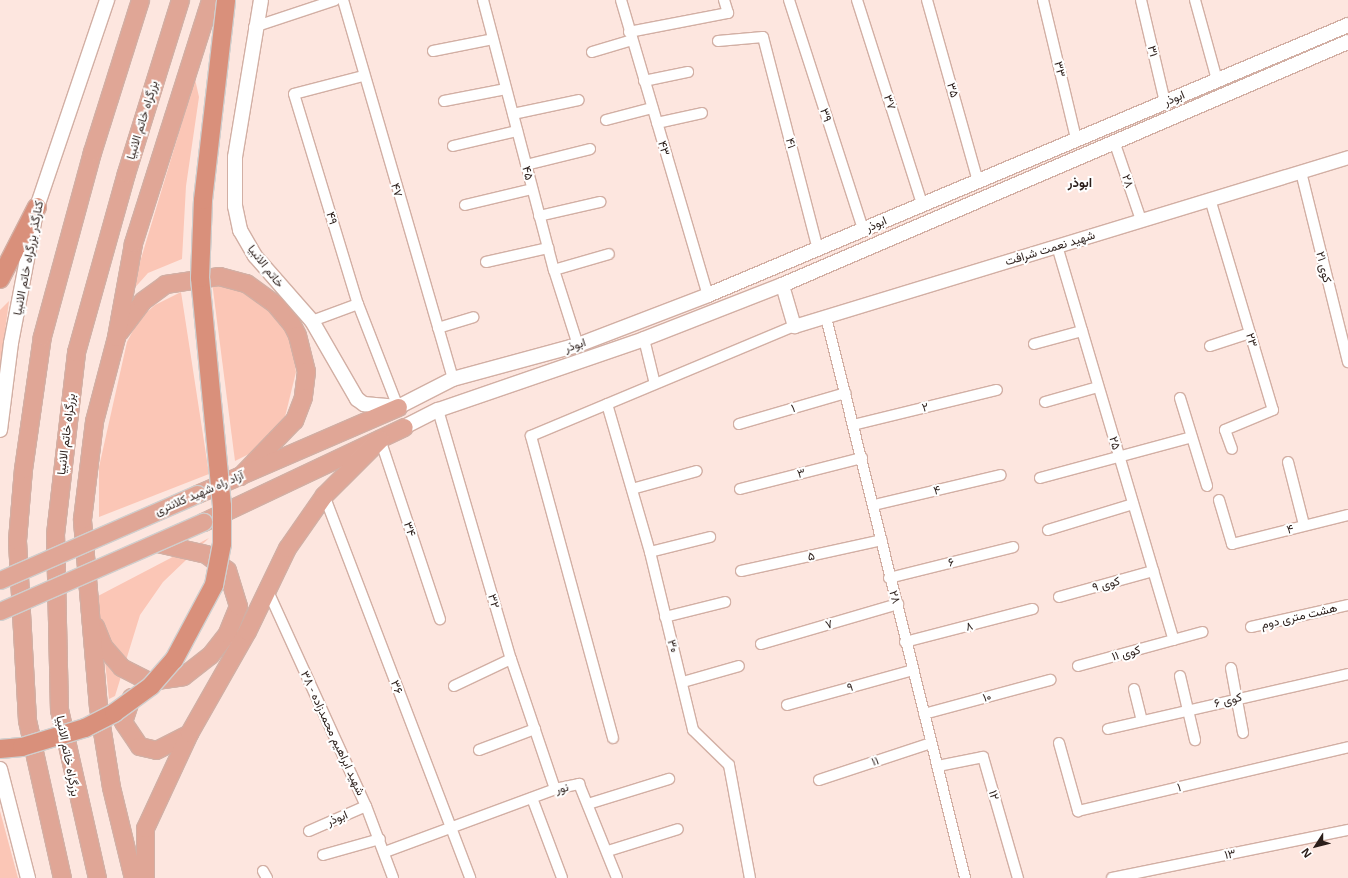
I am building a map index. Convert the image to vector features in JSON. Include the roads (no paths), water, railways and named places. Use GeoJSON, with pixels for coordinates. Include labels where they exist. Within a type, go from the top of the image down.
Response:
{"type":"FeatureCollection","features":[{"type":"Feature","properties":{"kind":"highway"},"geometry":{"type":"LineString","coordinates":[[62,878],[27,720],[18,540],[23,469],[42,336],[92,152],[140,0]]}},
{"type":"Feature","properties":{"kind":"highway","name":"بزرگراه خاتم الانبیا"},"geometry":{"type":"LineString","coordinates":[[97,878],[84,833],[59,710],[56,527],[76,352],[126,173],[180,0]]}},
{"type":"Feature","properties":{"kind":"highway"},"geometry":{"type":"LineString","coordinates":[[133,878],[111,787],[89,612],[82,519],[94,421],[116,337],[133,243],[210,0]]}},
{"type":"Feature","properties":{"kind":"highway"},"geometry":{"type":"LineString","coordinates":[[0,749],[22,747],[85,728],[114,713],[151,686],[174,660],[214,585],[222,544],[222,506],[200,278],[203,200],[226,0]]}},
{"type":"Feature","properties":{"kind":"highway"},"geometry":{"type":"LineString","coordinates":[[0,279],[37,207]]}},
{"type":"Feature","properties":{"kind":"highway"},"geometry":{"type":"LineString","coordinates":[[116,337],[142,301],[165,284],[180,280],[219,276],[246,283],[274,303],[297,334],[306,371],[303,397],[294,420],[240,476]]}},
{"type":"Feature","properties":{"kind":"highway","name":"آزاد راه شهید کلانتری"},"geometry":{"type":"LineString","coordinates":[[0,580],[398,407]]}},
{"type":"Feature","properties":{"kind":"highway"},"geometry":{"type":"LineString","coordinates":[[0,611],[157,543],[404,427]]}},
{"type":"Feature","properties":{"kind":"highway"},"geometry":{"type":"LineString","coordinates":[[145,878],[145,828],[189,734],[267,589],[287,548],[324,495],[380,439]]}},
{"type":"Feature","properties":{"kind":"highway"},"geometry":{"type":"LineString","coordinates":[[157,543],[206,554],[227,570],[238,606],[227,633],[210,655],[184,676],[149,681],[134,692],[124,710],[123,722],[129,736],[139,746],[156,750],[189,734]]}},
{"type":"Feature","properties":{"kind":"highway"},"geometry":{"type":"LineString","coordinates":[[89,612],[103,646],[121,667],[149,681]]}},
{"type":"Feature","properties":{"kind":"main road","name":"کنارگذر بزرگراه خاتم الانبیا"},"geometry":{"type":"LineString","coordinates":[[0,430],[11,343],[37,207],[108,0]]}},
{"type":"Feature","properties":{"kind":"main road","name":"خاتم الانبیا"},"geometry":{"type":"LineString","coordinates":[[261,0],[254,27],[235,158],[235,206],[240,230],[255,256],[312,321],[357,400],[364,404],[398,407]]}},
{"type":"Feature","properties":{"kind":"main road","name":"ابوذر"},"geometry":{"type":"LineString","coordinates":[[398,407],[453,379],[578,345],[708,295],[818,250],[922,204],[1348,25]]}},
{"type":"Feature","properties":{"kind":"main road","name":"ابوذر"},"geometry":{"type":"LineString","coordinates":[[404,427],[438,410],[644,339],[782,285],[1114,141],[1348,42]]}},
{"type":"Feature","properties":{"kind":"main road"},"geometry":{"type":"LineString","coordinates":[[0,769],[28,878]]}},
{"type":"Feature","properties":{"kind":"street"},"geometry":{"type":"LineString","coordinates":[[254,27],[335,0]]}},
{"type":"Feature","properties":{"kind":"street","name":"۴۷"},"geometry":{"type":"LineString","coordinates":[[343,0],[363,76],[453,379]]}},
{"type":"Feature","properties":{"kind":"street","name":"۴۵"},"geometry":{"type":"LineString","coordinates":[[483,0],[539,216],[554,270],[578,345]]}},
{"type":"Feature","properties":{"kind":"street","name":"۴۳"},"geometry":{"type":"LineString","coordinates":[[621,0],[708,295]]}},
{"type":"Feature","properties":{"kind":"street"},"geometry":{"type":"LineString","coordinates":[[592,52],[631,36],[728,13],[724,0]]}},
{"type":"Feature","properties":{"kind":"street","name":"۳۹"},"geometry":{"type":"LineString","coordinates":[[790,0],[863,230]]}},
{"type":"Feature","properties":{"kind":"street","name":"۳۷"},"geometry":{"type":"LineString","coordinates":[[857,0],[922,204]]}},
{"type":"Feature","properties":{"kind":"street","name":"۳۵"},"geometry":{"type":"LineString","coordinates":[[927,0],[978,181]]}},
{"type":"Feature","properties":{"kind":"street","name":"۳۳"},"geometry":{"type":"LineString","coordinates":[[1043,0],[1076,139]]}},
{"type":"Feature","properties":{"kind":"street","name":"۳۱"},"geometry":{"type":"LineString","coordinates":[[1141,0],[1165,102]]}},
{"type":"Feature","properties":{"kind":"street"},"geometry":{"type":"LineString","coordinates":[[1195,0],[1217,80]]}},
{"type":"Feature","properties":{"kind":"street","name":"۴۱"},"geometry":{"type":"LineString","coordinates":[[718,41],[764,37],[818,250]]}},
{"type":"Feature","properties":{"kind":"street"},"geometry":{"type":"LineString","coordinates":[[433,51],[493,39]]}},
{"type":"Feature","properties":{"kind":"street"},"geometry":{"type":"LineString","coordinates":[[644,81],[688,72]]}},
{"type":"Feature","properties":{"kind":"street","name":"۴۹"},"geometry":{"type":"LineString","coordinates":[[363,76],[294,94],[358,304],[398,407]]}},
{"type":"Feature","properties":{"kind":"street"},"geometry":{"type":"LineString","coordinates":[[444,102],[506,89]]}},
{"type":"Feature","properties":{"kind":"street"},"geometry":{"type":"LineString","coordinates":[[513,114],[579,100]]}},
{"type":"Feature","properties":{"kind":"street"},"geometry":{"type":"LineString","coordinates":[[606,120],[652,108]]}},
{"type":"Feature","properties":{"kind":"street"},"geometry":{"type":"LineString","coordinates":[[657,123],[702,113]]}},
{"type":"Feature","properties":{"kind":"street"},"geometry":{"type":"LineString","coordinates":[[453,146],[517,131]]}},
{"type":"Feature","properties":{"kind":"street","name":"۲۸"},"geometry":{"type":"LineString","coordinates":[[1114,141],[1141,220]]}},
{"type":"Feature","properties":{"kind":"street"},"geometry":{"type":"LineString","coordinates":[[526,165],[590,149]]}},
{"type":"Feature","properties":{"kind":"street","name":"شهید نعمت شرافت"},"geometry":{"type":"LineString","coordinates":[[794,326],[1348,157]]}},
{"type":"Feature","properties":{"kind":"street","name":"کوی ۲۱"},"geometry":{"type":"LineString","coordinates":[[1301,172],[1348,362]]}},
{"type":"Feature","properties":{"kind":"street"},"geometry":{"type":"LineString","coordinates":[[465,204],[532,189]]}},
{"type":"Feature","properties":{"kind":"street","name":"۲۳"},"geometry":{"type":"LineString","coordinates":[[1210,199],[1273,410],[1225,430],[1232,449]]}},
{"type":"Feature","properties":{"kind":"street"},"geometry":{"type":"LineString","coordinates":[[539,216],[600,202]]}},
{"type":"Feature","properties":{"kind":"street","name":"۲۵"},"geometry":{"type":"LineString","coordinates":[[1057,246],[1118,457],[1174,640]]}},
{"type":"Feature","properties":{"kind":"street"},"geometry":{"type":"LineString","coordinates":[[486,262],[548,248]]}},
{"type":"Feature","properties":{"kind":"street"},"geometry":{"type":"LineString","coordinates":[[554,270],[609,254]]}},
{"type":"Feature","properties":{"kind":"street"},"geometry":{"type":"LineString","coordinates":[[613,738],[531,436],[794,326],[782,285]]}},
{"type":"Feature","properties":{"kind":"street"},"geometry":{"type":"LineString","coordinates":[[312,321],[358,304]]}},
{"type":"Feature","properties":{"kind":"street"},"geometry":{"type":"LineString","coordinates":[[438,328],[473,317]]}},
{"type":"Feature","properties":{"kind":"street","name":"۲۸"},"geometry":{"type":"LineString","coordinates":[[826,317],[874,506],[890,578],[898,604],[905,642],[938,766],[965,878]]}},
{"type":"Feature","properties":{"kind":"street"},"geometry":{"type":"LineString","coordinates":[[1034,344],[1082,331]]}},
{"type":"Feature","properties":{"kind":"street"},"geometry":{"type":"LineString","coordinates":[[1210,346],[1250,333]]}},
{"type":"Feature","properties":{"kind":"street"},"geometry":{"type":"LineString","coordinates":[[644,339],[655,384]]}},
{"type":"Feature","properties":{"kind":"street"},"geometry":{"type":"LineString","coordinates":[[1045,402],[1098,387]]}},
{"type":"Feature","properties":{"kind":"street","name":"۲"},"geometry":{"type":"LineString","coordinates":[[853,425],[997,390]]}},
{"type":"Feature","properties":{"kind":"street","name":"۱"},"geometry":{"type":"LineString","coordinates":[[739,424],[846,393]]}},
{"type":"Feature","properties":{"kind":"street"},"geometry":{"type":"LineString","coordinates":[[1180,398],[1207,486]]}},
{"type":"Feature","properties":{"kind":"street","name":"۳۰"},"geometry":{"type":"LineString","coordinates":[[607,404],[650,552],[665,617],[683,682],[693,730],[729,765],[750,878]]}},
{"type":"Feature","properties":{"kind":"street","name":"۳۲"},"geometry":{"type":"LineString","coordinates":[[438,410],[511,659],[555,789]]}},
{"type":"Feature","properties":{"kind":"street"},"geometry":{"type":"LineString","coordinates":[[1040,478],[1192,437]]}},
{"type":"Feature","properties":{"kind":"street","name":"۳۴"},"geometry":{"type":"LineString","coordinates":[[380,439],[440,619]]}},
{"type":"Feature","properties":{"kind":"street","name":"۳"},"geometry":{"type":"LineString","coordinates":[[740,489],[862,458]]}},
{"type":"Feature","properties":{"kind":"street"},"geometry":{"type":"LineString","coordinates":[[1288,462],[1304,525]]}},
{"type":"Feature","properties":{"kind":"street"},"geometry":{"type":"LineString","coordinates":[[632,489],[697,471]]}},
{"type":"Feature","properties":{"kind":"street","name":"۴"},"geometry":{"type":"LineString","coordinates":[[874,506],[1001,475]]}},
{"type":"Feature","properties":{"kind":"street","name":"۳۶"},"geometry":{"type":"LineString","coordinates":[[324,495],[470,878]]}},
{"type":"Feature","properties":{"kind":"street","name":"۴"},"geometry":{"type":"LineString","coordinates":[[1219,500],[1232,544],[1348,515]]}},
{"type":"Feature","properties":{"kind":"street"},"geometry":{"type":"LineString","coordinates":[[1048,530],[1133,504]]}},
{"type":"Feature","properties":{"kind":"street"},"geometry":{"type":"LineString","coordinates":[[650,552],[710,537]]}},
{"type":"Feature","properties":{"kind":"street","name":"۵"},"geometry":{"type":"LineString","coordinates":[[741,571],[882,540]]}},
{"type":"Feature","properties":{"kind":"street","name":"۶"},"geometry":{"type":"LineString","coordinates":[[890,578],[1013,547]]}},
{"type":"Feature","properties":{"kind":"street","name":"کوی ۹"},"geometry":{"type":"LineString","coordinates":[[1059,597],[1153,571]]}},
{"type":"Feature","properties":{"kind":"street","name":"شهید ابراهیم محمدزاده - ۳۸"},"geometry":{"type":"LineString","coordinates":[[267,589],[366,806],[385,852],[393,878]]}},
{"type":"Feature","properties":{"kind":"street"},"geometry":{"type":"LineString","coordinates":[[665,617],[725,602]]}},
{"type":"Feature","properties":{"kind":"street","name":"۷"},"geometry":{"type":"LineString","coordinates":[[761,644],[898,604]]}},
{"type":"Feature","properties":{"kind":"street","name":"هشت متری دوم"},"geometry":{"type":"LineString","coordinates":[[1251,627],[1348,605]]}},
{"type":"Feature","properties":{"kind":"street","name":"۸"},"geometry":{"type":"LineString","coordinates":[[905,642],[1034,609]]}},
{"type":"Feature","properties":{"kind":"street","name":"کوی ۱۱"},"geometry":{"type":"LineString","coordinates":[[1078,666],[1202,632]]}},
{"type":"Feature","properties":{"kind":"street"},"geometry":{"type":"LineString","coordinates":[[454,686],[511,659]]}},
{"type":"Feature","properties":{"kind":"street"},"geometry":{"type":"LineString","coordinates":[[683,682],[739,666]]}},
{"type":"Feature","properties":{"kind":"street"},"geometry":{"type":"LineString","coordinates":[[1231,668],[1243,733]]}},
{"type":"Feature","properties":{"kind":"street","name":"۹"},"geometry":{"type":"LineString","coordinates":[[787,705],[913,670]]}},
{"type":"Feature","properties":{"kind":"street","name":"کوی ۶"},"geometry":{"type":"LineString","coordinates":[[1108,729],[1189,710],[1236,697],[1348,674]]}},
{"type":"Feature","properties":{"kind":"street"},"geometry":{"type":"LineString","coordinates":[[1180,676],[1195,740]]}},
{"type":"Feature","properties":{"kind":"street","name":"۱۰"},"geometry":{"type":"LineString","coordinates":[[924,714],[1050,680]]}},
{"type":"Feature","properties":{"kind":"street"},"geometry":{"type":"LineString","coordinates":[[1134,689],[1142,721]]}},
{"type":"Feature","properties":{"kind":"street"},"geometry":{"type":"LineString","coordinates":[[479,750],[535,729]]}},
{"type":"Feature","properties":{"kind":"street","name":"۱۱"},"geometry":{"type":"LineString","coordinates":[[820,780],[931,743]]}},
{"type":"Feature","properties":{"kind":"street","name":"۱"},"geometry":{"type":"LineString","coordinates":[[1059,743],[1078,811],[1348,747]]}},
{"type":"Feature","properties":{"kind":"street","name":"۱۲"},"geometry":{"type":"LineString","coordinates":[[938,766],[983,757],[1018,878]]}},
{"type":"Feature","properties":{"kind":"street"},"geometry":{"type":"LineString","coordinates":[[588,804],[669,779]]}},
{"type":"Feature","properties":{"kind":"street","name":"نور"},"geometry":{"type":"LineString","coordinates":[[385,852],[555,789],[579,784],[608,851],[617,878]]}},
{"type":"Feature","properties":{"kind":"street"},"geometry":{"type":"LineString","coordinates":[[532,798],[562,878]]}},
{"type":"Feature","properties":{"kind":"street","name":"ابوذر"},"geometry":{"type":"LineString","coordinates":[[309,831],[366,806]]}},
{"type":"Feature","properties":{"kind":"street"},"geometry":{"type":"LineString","coordinates":[[608,851],[678,829]]}},
{"type":"Feature","properties":{"kind":"street","name":"۱۳"},"geometry":{"type":"LineString","coordinates":[[1112,878],[1348,830]]}},
{"type":"Feature","properties":{"kind":"street"},"geometry":{"type":"LineString","coordinates":[[323,855],[380,839]]}},
{"type":"Feature","properties":{"kind":"district","name":"ابوذر"},"geometry":{"type":"Point","coordinates":[1080,182]}}]}
